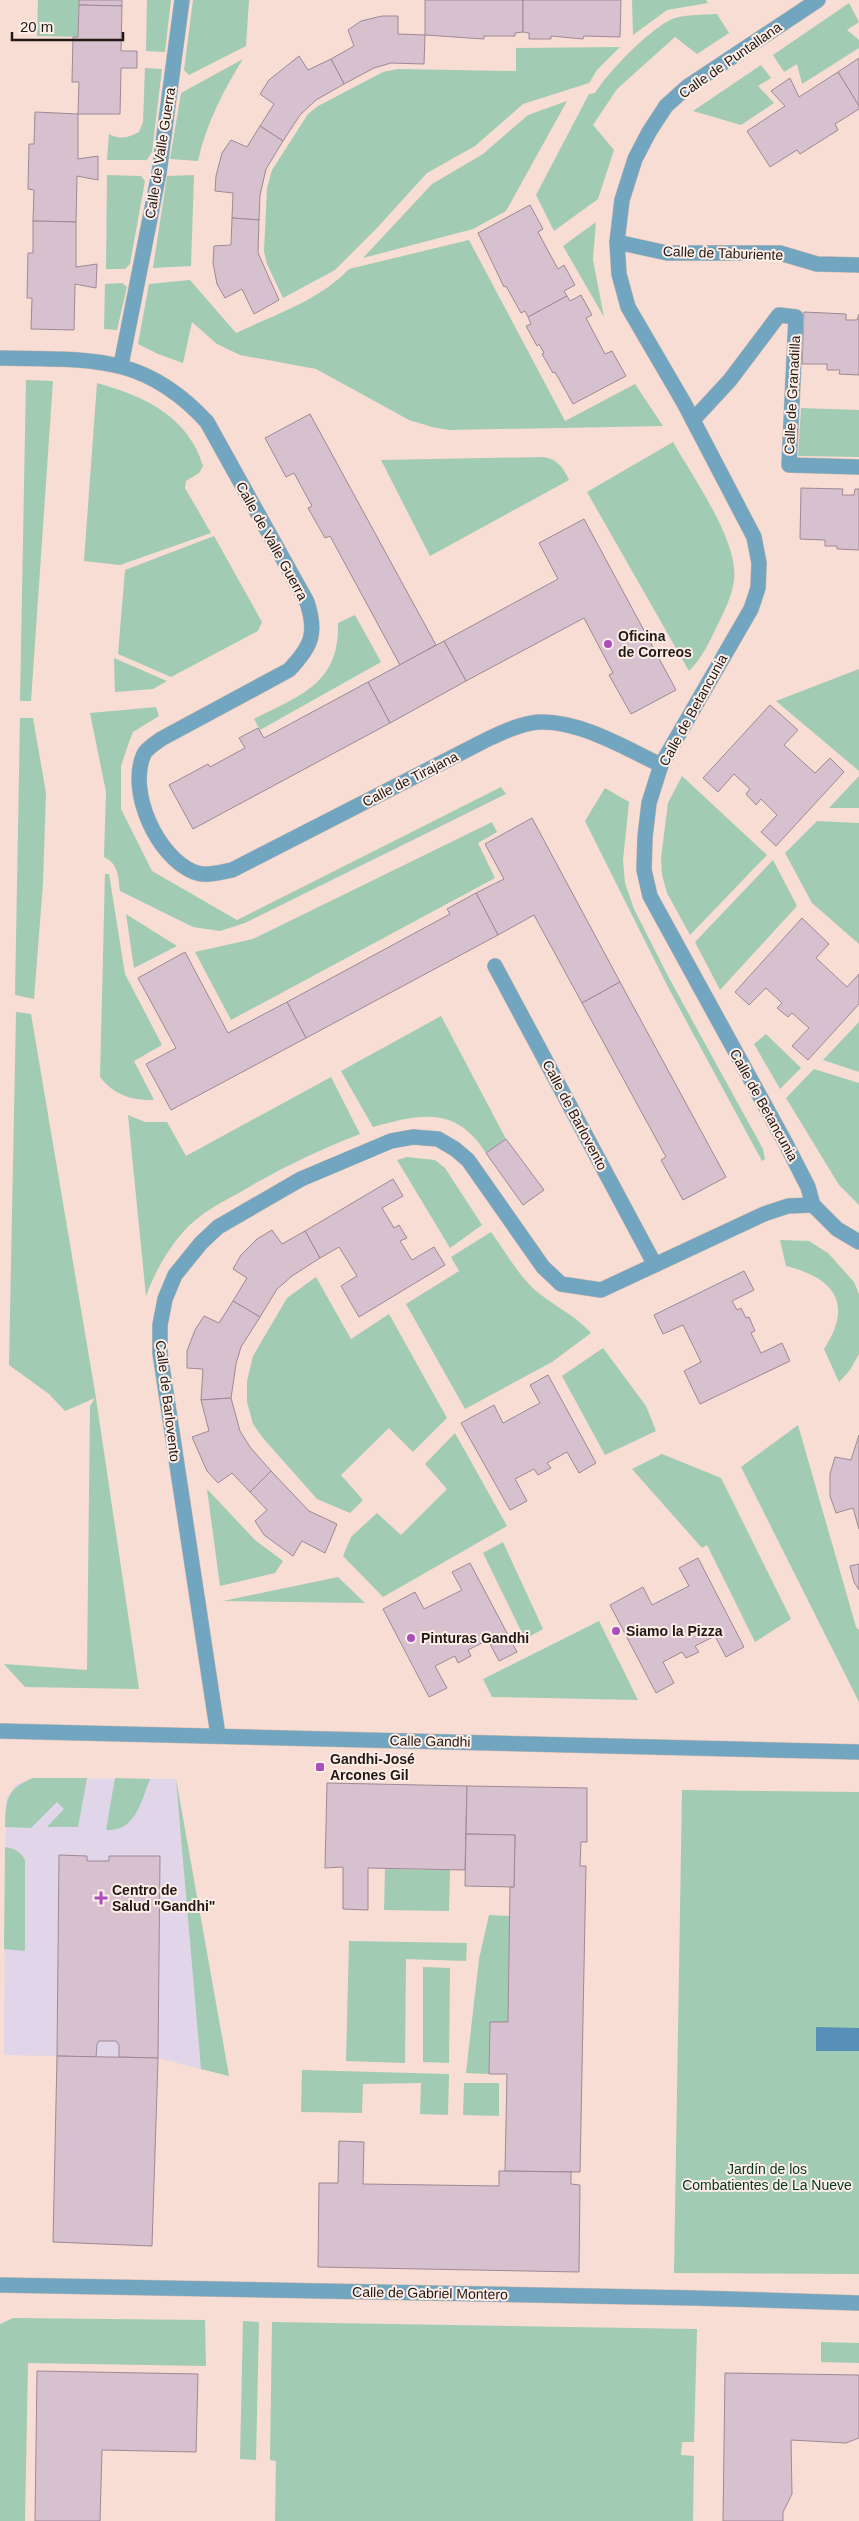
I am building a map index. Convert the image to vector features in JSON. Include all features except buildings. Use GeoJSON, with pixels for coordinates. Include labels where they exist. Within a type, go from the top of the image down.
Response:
{"type":"FeatureCollection","features":[{"type":"Feature","properties":{"kind":"street","name":"Calle de Valle Guerra"},"geometry":{"type":"LineString","coordinates":[[121,365],[158,173],[182,0]]}},
{"type":"Feature","properties":{"kind":"street","name":"Calle de Puntallana"},"geometry":{"type":"LineString","coordinates":[[619,274],[617,242],[622,200],[635,160],[649,132],[666,106],[688,87],[818,0]]}},
{"type":"Feature","properties":{"kind":"street","name":"Calle de Taburiente"},"geometry":{"type":"LineString","coordinates":[[617,242],[667,253],[780,253],[817,264],[859,265]]}},
{"type":"Feature","properties":{"kind":"street","name":"Calle de Betancunia"},"geometry":{"type":"LineString","coordinates":[[619,274],[628,307],[693,420],[754,537],[759,563],[758,588],[751,609],[661,765],[649,803],[645,837],[644,870],[650,896],[785,1142],[808,1187],[813,1205],[837,1229],[859,1242]]}},
{"type":"Feature","properties":{"kind":"street","name":"Calle de Granadilla"},"geometry":{"type":"LineString","coordinates":[[693,420],[730,380],[779,315],[796,317],[789,466],[859,467]]}},
{"type":"Feature","properties":{"kind":"street","name":"Calle de Valle Guerra"},"geometry":{"type":"LineString","coordinates":[[0,358],[93,361],[121,365],[158,381],[188,400],[207,422],[307,602],[313,621],[310,640],[302,656],[289,670],[161,739],[145,752],[138,772],[138,789],[148,821],[166,853]]}},
{"type":"Feature","properties":{"kind":"street","name":"Calle de Tirajana"},"geometry":{"type":"LineString","coordinates":[[166,853],[195,873],[213,874],[232,870],[490,738],[512,728],[540,722],[568,724],[661,765]]}},
{"type":"Feature","properties":{"kind":"street","name":"Calle de Barlovento"},"geometry":{"type":"LineString","coordinates":[[495,966],[655,1264]]}},
{"type":"Feature","properties":{"kind":"street","name":"Calle de Barlovento"},"geometry":{"type":"LineString","coordinates":[[218,1735],[160,1353],[160,1326],[165,1299],[175,1275],[201,1243],[218,1227],[301,1179],[391,1141],[413,1137],[438,1139],[455,1149],[468,1160],[543,1267],[561,1284],[601,1290],[764,1214],[788,1206],[813,1205]]}},
{"type":"Feature","properties":{"kind":"street","name":"Calle Gandhi"},"geometry":{"type":"LineString","coordinates":[[0,1731],[859,1752]]}},
{"type":"Feature","properties":{"kind":"street","name":"Calle de Gabriel Montero"},"geometry":{"type":"LineString","coordinates":[[0,2285],[694,2298],[859,2303]]}},
{"type":"Feature","properties":{"kind":"shaded area","name":"Centro de Salud \"Gandhi\""},"geometry":{"type":"Polygon","coordinates":[[[33,1778],[176,1779],[229,2076],[158,2058],[4,2055],[6,1799],[16,1785],[33,1778]]]}},
{"type":"Feature","properties":{"kind":"green space"},"geometry":{"type":"Polygon","coordinates":[[[38,0],[79,0],[78,37],[37,36],[38,0]]]}},
{"type":"Feature","properties":{"kind":"green space"},"geometry":{"type":"Polygon","coordinates":[[[147,0],[171,0],[165,52],[146,51],[147,0]]]}},
{"type":"Feature","properties":{"kind":"green space"},"geometry":{"type":"Polygon","coordinates":[[[193,0],[249,0],[246,46],[189,75],[184,70],[193,0]]]}},
{"type":"Feature","properties":{"kind":"green space"},"geometry":{"type":"Polygon","coordinates":[[[632,0],[706,0],[708,3],[667,10],[633,35],[632,0]]]}},
{"type":"Feature","properties":{"kind":"green space"},"geometry":{"type":"Polygon","coordinates":[[[849,3],[859,22],[847,30],[859,40],[859,48],[802,84],[797,64],[784,72],[773,55],[849,3]]]}},
{"type":"Feature","properties":{"kind":"green space"},"geometry":{"type":"Polygon","coordinates":[[[717,14],[729,33],[697,54],[675,37],[617,89],[593,125],[614,150],[598,199],[554,231],[536,195],[589,94],[595,93],[609,74],[629,53],[651,33],[670,20],[693,15],[717,14]]]}},
{"type":"Feature","properties":{"kind":"green space"},"geometry":{"type":"Polygon","coordinates":[[[620,47],[597,70],[589,83],[523,104],[475,146],[427,173],[376,229],[335,270],[283,298],[267,264],[264,251],[267,188],[272,170],[308,114],[318,106],[383,72],[398,69],[516,71],[516,48],[620,47]]]}},
{"type":"Feature","properties":{"kind":"green space"},"geometry":{"type":"Polygon","coordinates":[[[243,59],[216,108],[201,147],[198,161],[170,159],[181,93],[243,59]]]}},
{"type":"Feature","properties":{"kind":"green space"},"geometry":{"type":"Polygon","coordinates":[[[761,65],[771,78],[758,86],[774,103],[741,125],[693,111],[761,65]]]}},
{"type":"Feature","properties":{"kind":"green space"},"geometry":{"type":"Polygon","coordinates":[[[145,68],[162,69],[152,152],[147,160],[107,160],[109,134],[124,138],[139,132],[143,122],[145,68]]]}},
{"type":"Feature","properties":{"kind":"green space"},"geometry":{"type":"Polygon","coordinates":[[[567,101],[506,211],[473,229],[363,258],[432,184],[483,154],[528,115],[567,101]]]}},
{"type":"Feature","properties":{"kind":"green space"},"geometry":{"type":"Polygon","coordinates":[[[107,175],[141,176],[145,181],[130,264],[125,269],[106,269],[107,175]]]}},
{"type":"Feature","properties":{"kind":"green space"},"geometry":{"type":"Polygon","coordinates":[[[194,175],[191,266],[153,268],[167,176],[194,175]]]}},
{"type":"Feature","properties":{"kind":"green space"},"geometry":{"type":"Polygon","coordinates":[[[596,222],[593,260],[604,317],[563,246],[596,222]]]}},
{"type":"Feature","properties":{"kind":"green space"},"geometry":{"type":"Polygon","coordinates":[[[469,240],[565,421],[635,384],[663,426],[449,430],[409,420],[316,369],[240,355],[217,344],[192,322],[183,363],[138,344],[149,284],[190,280],[236,333],[311,298],[324,290],[349,269],[469,240]]]}},
{"type":"Feature","properties":{"kind":"green space"},"geometry":{"type":"Polygon","coordinates":[[[122,283],[127,287],[117,330],[104,329],[105,284],[122,283]]]}},
{"type":"Feature","properties":{"kind":"green space"},"geometry":{"type":"Polygon","coordinates":[[[26,380],[53,381],[31,701],[20,701],[26,380]]]}},
{"type":"Feature","properties":{"kind":"green space"},"geometry":{"type":"Polygon","coordinates":[[[97,383],[131,394],[147,402],[175,421],[187,434],[203,466],[199,473],[186,481],[185,488],[211,533],[120,565],[84,561],[97,383]]]}},
{"type":"Feature","properties":{"kind":"green space"},"geometry":{"type":"Polygon","coordinates":[[[801,408],[859,410],[859,457],[798,456],[801,408]]]}},
{"type":"Feature","properties":{"kind":"green space"},"geometry":{"type":"Polygon","coordinates":[[[673,442],[722,528],[734,564],[734,580],[727,604],[705,650],[689,671],[587,492],[673,442]]]}},
{"type":"Feature","properties":{"kind":"green space"},"geometry":{"type":"Polygon","coordinates":[[[543,457],[559,464],[569,480],[430,556],[381,460],[543,457]]]}},
{"type":"Feature","properties":{"kind":"green space"},"geometry":{"type":"Polygon","coordinates":[[[214,536],[262,622],[258,631],[171,677],[118,654],[125,570],[214,536]]]}},
{"type":"Feature","properties":{"kind":"green space"},"geometry":{"type":"Polygon","coordinates":[[[355,615],[381,662],[260,730],[254,719],[301,695],[324,674],[332,661],[337,644],[338,623],[355,615]]]}},
{"type":"Feature","properties":{"kind":"green space"},"geometry":{"type":"Polygon","coordinates":[[[114,658],[167,681],[153,689],[115,692],[114,658]]]}},
{"type":"Feature","properties":{"kind":"green space"},"geometry":{"type":"Polygon","coordinates":[[[859,669],[859,771],[776,701],[859,669]]]}},
{"type":"Feature","properties":{"kind":"green space"},"geometry":{"type":"Polygon","coordinates":[[[156,707],[159,716],[133,732],[129,742],[121,766],[121,809],[152,871],[237,920],[501,787],[506,794],[245,923],[220,931],[193,927],[120,891],[115,867],[113,863],[104,857],[106,792],[90,713],[156,707]]]}},
{"type":"Feature","properties":{"kind":"green space"},"geometry":{"type":"Polygon","coordinates":[[[20,718],[33,718],[46,793],[43,883],[34,999],[15,995],[20,718]]]}},
{"type":"Feature","properties":{"kind":"green space"},"geometry":{"type":"Polygon","coordinates":[[[682,776],[767,855],[690,935],[667,893],[662,875],[661,858],[668,803],[682,776]]]}},
{"type":"Feature","properties":{"kind":"green space"},"geometry":{"type":"Polygon","coordinates":[[[859,776],[859,808],[829,808],[859,776]]]}},
{"type":"Feature","properties":{"kind":"green space"},"geometry":{"type":"Polygon","coordinates":[[[605,788],[629,802],[623,860],[625,883],[634,909],[669,978],[763,1149],[765,1159],[762,1161],[669,989],[585,821],[605,788]]]}},
{"type":"Feature","properties":{"kind":"green space"},"geometry":{"type":"Polygon","coordinates":[[[817,821],[859,823],[859,944],[812,903],[785,853],[817,821]]]}},
{"type":"Feature","properties":{"kind":"green space"},"geometry":{"type":"Polygon","coordinates":[[[492,822],[497,832],[478,843],[495,878],[231,1020],[195,952],[253,939],[492,822]]]}},
{"type":"Feature","properties":{"kind":"green space"},"geometry":{"type":"Polygon","coordinates":[[[773,860],[797,906],[720,990],[695,942],[773,860]]]}},
{"type":"Feature","properties":{"kind":"green space"},"geometry":{"type":"Polygon","coordinates":[[[105,874],[109,874],[125,974],[162,1045],[134,1061],[154,1100],[124,1096],[111,1088],[100,1077],[105,874]]]}},
{"type":"Feature","properties":{"kind":"green space"},"geometry":{"type":"Polygon","coordinates":[[[126,914],[177,946],[134,968],[126,914]]]}},
{"type":"Feature","properties":{"kind":"green space"},"geometry":{"type":"Polygon","coordinates":[[[16,1012],[31,1014],[96,1398],[139,1689],[25,1687],[4,1664],[87,1670],[90,1406],[95,1398],[65,1411],[49,1394],[9,1365],[16,1012]]]}},
{"type":"Feature","properties":{"kind":"green space"},"geometry":{"type":"Polygon","coordinates":[[[441,1016],[506,1139],[486,1153],[462,1127],[449,1120],[436,1117],[406,1119],[373,1127],[341,1071],[441,1016]]]}},
{"type":"Feature","properties":{"kind":"green space"},"geometry":{"type":"Polygon","coordinates":[[[859,1022],[859,1072],[823,1060],[859,1022]]]}},
{"type":"Feature","properties":{"kind":"green space"},"geometry":{"type":"Polygon","coordinates":[[[766,1034],[801,1068],[780,1089],[754,1044],[766,1034]]]}},
{"type":"Feature","properties":{"kind":"green space"},"geometry":{"type":"Polygon","coordinates":[[[814,1069],[859,1083],[859,1205],[839,1185],[786,1098],[814,1069]]]}},
{"type":"Feature","properties":{"kind":"green space"},"geometry":{"type":"Polygon","coordinates":[[[331,1077],[360,1134],[282,1169],[202,1215],[190,1225],[172,1246],[157,1270],[146,1296],[128,1115],[145,1122],[167,1122],[186,1156],[331,1077]]]}},
{"type":"Feature","properties":{"kind":"green space"},"geometry":{"type":"Polygon","coordinates":[[[407,1157],[435,1160],[445,1168],[482,1225],[450,1248],[397,1160],[407,1157]]]}},
{"type":"Feature","properties":{"kind":"green space"},"geometry":{"type":"Polygon","coordinates":[[[491,1232],[529,1285],[578,1321],[591,1333],[552,1362],[465,1409],[406,1304],[459,1271],[451,1257],[491,1232]]]}},
{"type":"Feature","properties":{"kind":"green space"},"geometry":{"type":"Polygon","coordinates":[[[780,1240],[809,1241],[828,1253],[854,1282],[859,1294],[859,1354],[850,1370],[839,1382],[824,1349],[833,1333],[837,1318],[838,1306],[834,1295],[827,1285],[816,1278],[803,1271],[786,1266],[780,1240]]]}},
{"type":"Feature","properties":{"kind":"green space"},"geometry":{"type":"Polygon","coordinates":[[[316,1277],[351,1339],[389,1314],[447,1418],[413,1452],[389,1428],[341,1475],[363,1500],[350,1513],[317,1499],[263,1438],[253,1424],[247,1402],[247,1381],[253,1356],[287,1298],[316,1277]]]}},
{"type":"Feature","properties":{"kind":"green space"},"geometry":{"type":"Polygon","coordinates":[[[603,1348],[646,1406],[656,1431],[605,1455],[562,1376],[603,1348]]]}},
{"type":"Feature","properties":{"kind":"green space"},"geometry":{"type":"Polygon","coordinates":[[[798,1425],[856,1627],[859,1630],[859,1702],[741,1467],[798,1425]]]}},
{"type":"Feature","properties":{"kind":"green space"},"geometry":{"type":"Polygon","coordinates":[[[455,1433],[507,1526],[383,1597],[343,1556],[351,1537],[377,1513],[401,1535],[447,1489],[425,1464],[455,1433]]]}},
{"type":"Feature","properties":{"kind":"green space"},"geometry":{"type":"Polygon","coordinates":[[[662,1454],[721,1478],[791,1619],[755,1642],[707,1545],[702,1548],[632,1469],[662,1454]]]}},
{"type":"Feature","properties":{"kind":"green space"},"geometry":{"type":"Polygon","coordinates":[[[207,1489],[255,1540],[283,1561],[275,1573],[220,1586],[207,1489]]]}},
{"type":"Feature","properties":{"kind":"green space"},"geometry":{"type":"Polygon","coordinates":[[[503,1542],[543,1629],[525,1639],[483,1553],[503,1542]]]}},
{"type":"Feature","properties":{"kind":"green space"},"geometry":{"type":"Polygon","coordinates":[[[338,1577],[365,1603],[223,1601],[338,1577]]]}},
{"type":"Feature","properties":{"kind":"green space"},"geometry":{"type":"Polygon","coordinates":[[[599,1621],[638,1700],[492,1697],[483,1679],[599,1621]]]}},
{"type":"Feature","properties":{"kind":"green space"},"geometry":{"type":"Polygon","coordinates":[[[33,1778],[87,1778],[78,1827],[47,1827],[64,1809],[57,1802],[31,1828],[5,1827],[9,1796],[17,1786],[33,1778]]]}},
{"type":"Feature","properties":{"kind":"green space"},"geometry":{"type":"Polygon","coordinates":[[[115,1778],[150,1779],[140,1805],[131,1821],[116,1829],[106,1830],[115,1778]]]}},
{"type":"Feature","properties":{"kind":"green space"},"geometry":{"type":"Polygon","coordinates":[[[176,1779],[229,2076],[201,2069],[176,1779]]]}},
{"type":"Feature","properties":{"kind":"green space","name":"Jardín de los Combatientes de La Nueve"},"geometry":{"type":"Polygon","coordinates":[[[682,1790],[859,1792],[859,2274],[674,2273],[682,1790]]]}},
{"type":"Feature","properties":{"kind":"green space"},"geometry":{"type":"Polygon","coordinates":[[[5,1847],[17,1851],[25,1860],[25,1951],[4,1949],[5,1847]]]}},
{"type":"Feature","properties":{"kind":"green space"},"geometry":{"type":"Polygon","coordinates":[[[385,1869],[450,1870],[449,1911],[384,1910],[385,1869]]]}},
{"type":"Feature","properties":{"kind":"green space"},"geometry":{"type":"Polygon","coordinates":[[[489,1915],[510,1916],[508,2022],[490,2022],[489,2074],[466,2073],[479,1959],[489,1915]]]}},
{"type":"Feature","properties":{"kind":"green space"},"geometry":{"type":"Polygon","coordinates":[[[349,1941],[467,1943],[466,1961],[406,1959],[405,2063],[346,2061],[349,1941]]]}},
{"type":"Feature","properties":{"kind":"green space"},"geometry":{"type":"Polygon","coordinates":[[[423,1967],[450,1968],[449,2063],[423,2062],[423,1967]]]}},
{"type":"Feature","properties":{"kind":"green space"},"geometry":{"type":"Polygon","coordinates":[[[302,2070],[449,2074],[448,2115],[420,2114],[421,2083],[363,2084],[362,2113],[301,2112],[302,2070]]]}},
{"type":"Feature","properties":{"kind":"green space"},"geometry":{"type":"Polygon","coordinates":[[[464,2083],[499,2083],[499,2116],[463,2115],[464,2083]]]}},
{"type":"Feature","properties":{"kind":"green space"},"geometry":{"type":"Polygon","coordinates":[[[13,2318],[205,2320],[206,2366],[28,2363],[25,2521],[0,2521],[0,2324],[13,2318]]]}},
{"type":"Feature","properties":{"kind":"green space"},"geometry":{"type":"Polygon","coordinates":[[[243,2321],[259,2322],[256,2460],[240,2459],[243,2321]]]}},
{"type":"Feature","properties":{"kind":"green space"},"geometry":{"type":"Polygon","coordinates":[[[272,2322],[697,2329],[694,2442],[682,2442],[681,2455],[694,2456],[693,2521],[275,2521],[276,2461],[270,2460],[272,2322]]]}},
{"type":"Feature","properties":{"kind":"green space"},"geometry":{"type":"Polygon","coordinates":[[[821,2342],[859,2343],[859,2363],[821,2362],[821,2342]]]}},
{"type":"Feature","properties":{"kind":"water"},"geometry":{"type":"Polygon","coordinates":[[[816,2027],[859,2028],[859,2051],[816,2051],[816,2027]]]}},
{"type":"Feature","properties":{"kind":"place","name":"Oficina de Correos"},"geometry":{"type":"Point","coordinates":[608,644]}},
{"type":"Feature","properties":{"kind":"place","name":"Siamo la Pizza"},"geometry":{"type":"Point","coordinates":[616,1631]}},
{"type":"Feature","properties":{"kind":"place","name":"Pinturas Gandhi"},"geometry":{"type":"Point","coordinates":[411,1638]}},
{"type":"Feature","properties":{"kind":"place","name":"Gandhi-José Arcones Gil"},"geometry":{"type":"Point","coordinates":[320,1767]}},
{"type":"Feature","properties":{"kind":"place","name":"Centro de Salud \"Gandhi\""},"geometry":{"type":"Point","coordinates":[101,1898]}}]}
